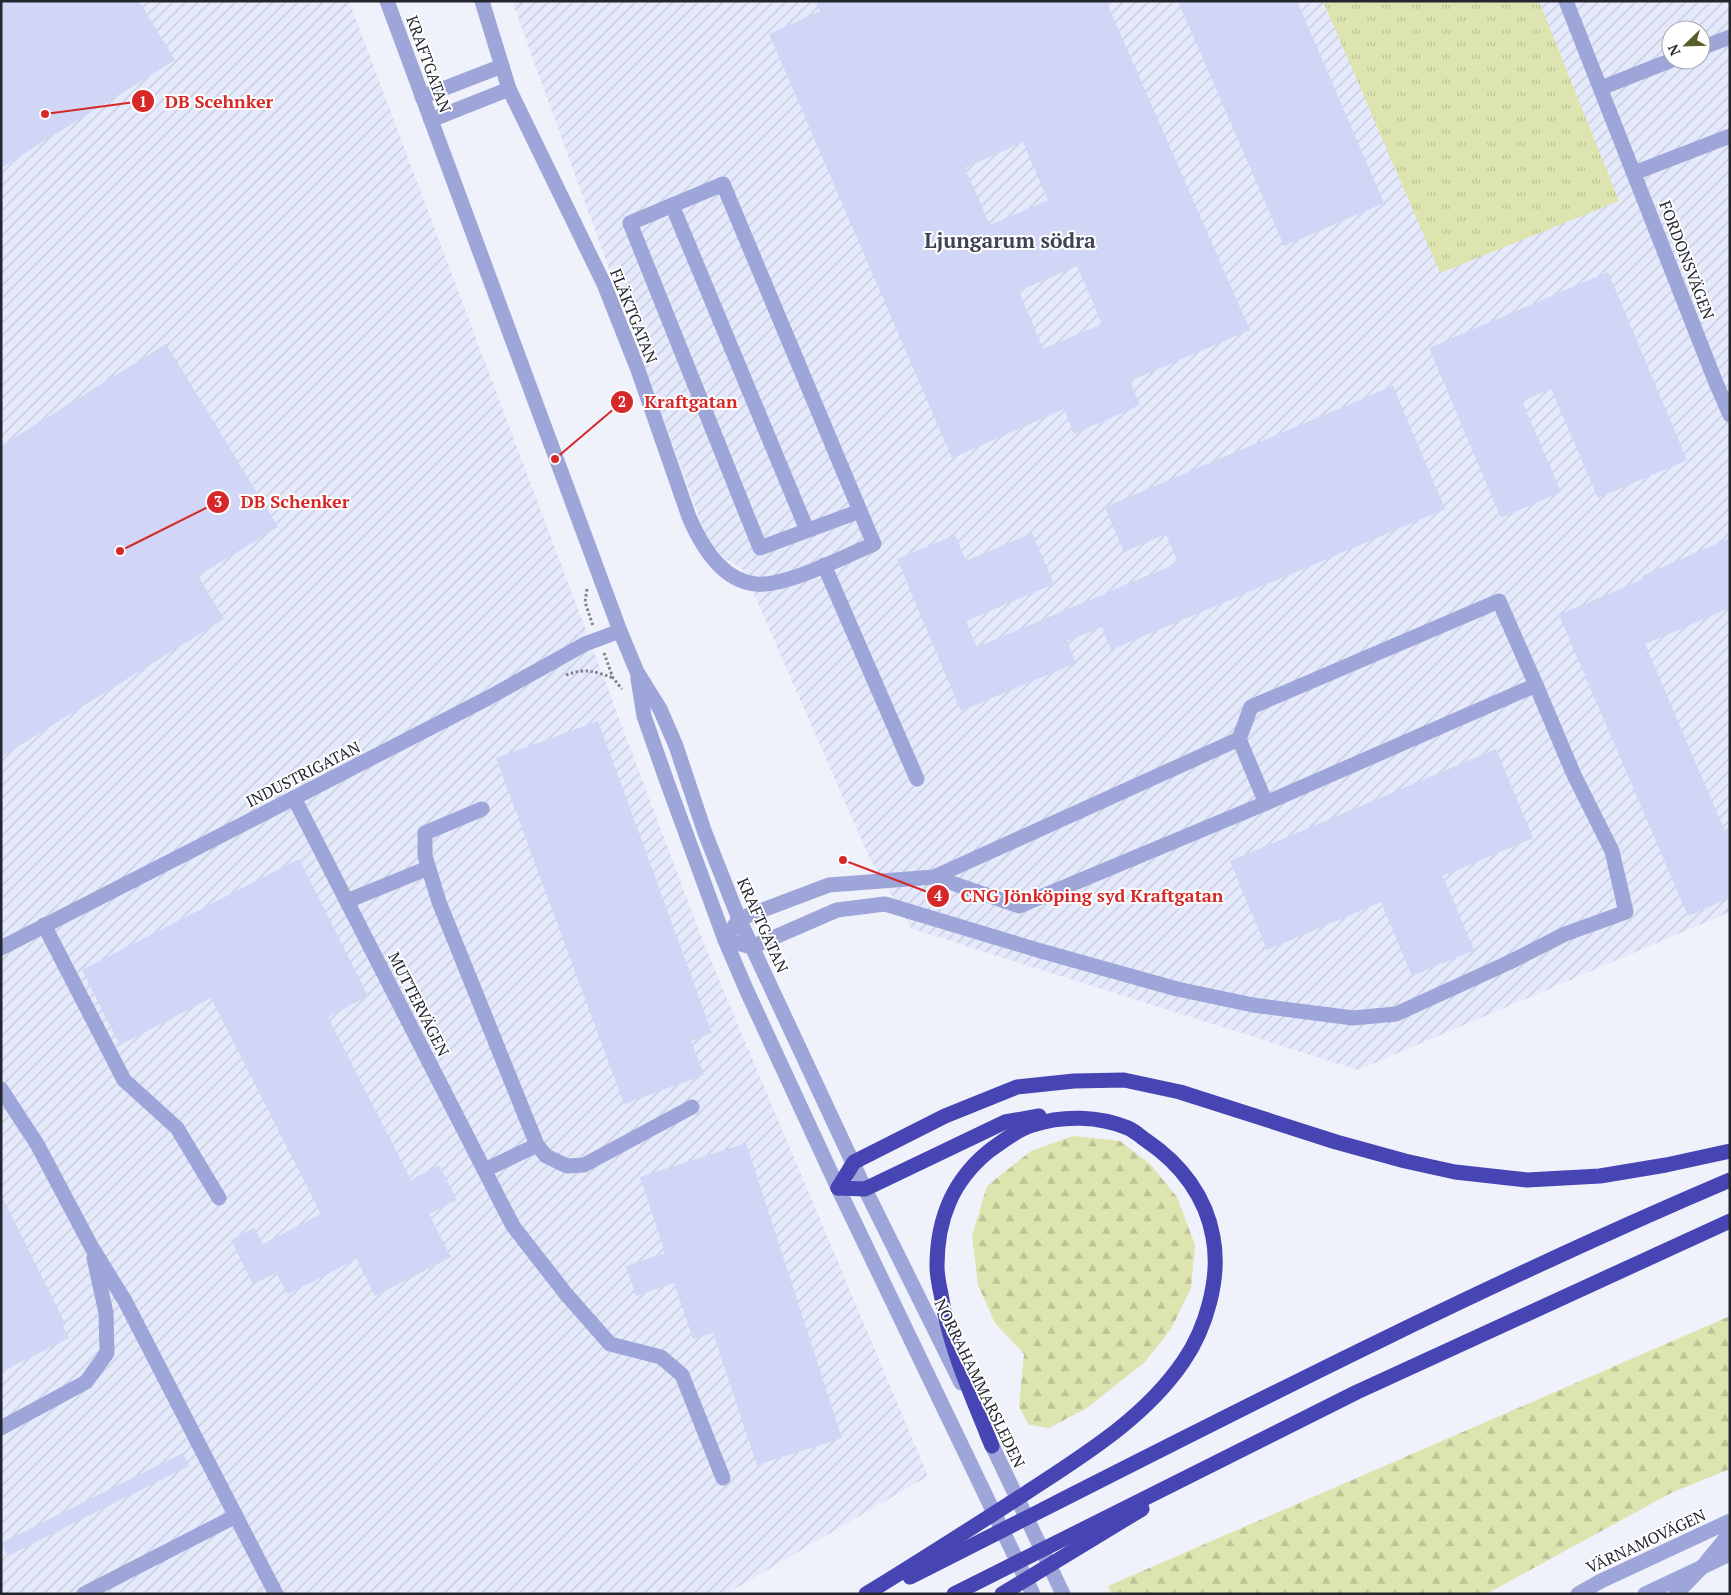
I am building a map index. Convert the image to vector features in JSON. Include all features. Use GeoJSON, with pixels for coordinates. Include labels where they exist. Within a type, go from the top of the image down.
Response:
{"type":"FeatureCollection","features":[{"type":"Feature","properties":{"kind":"highway"},"geometry":{"type":"LineString","coordinates":[[866,1594],[1100,1444],[1150,1402],[1183,1362],[1204,1322],[1215,1278],[1213,1238],[1203,1208],[1189,1179],[1163,1152],[1130,1129],[1095,1119],[1038,1116],[1005,1122],[865,1189],[838,1188],[854,1162],[945,1116],[1017,1087],[1090,1080],[1124,1080],[1180,1092],[1405,1162],[1456,1172],[1527,1180],[1600,1176],[1666,1165],[1730,1151]]}},
{"type":"Feature","properties":{"kind":"highway"},"geometry":{"type":"LineString","coordinates":[[992,1446],[960,1367],[944,1319],[937,1269],[938,1234],[948,1202],[965,1174],[982,1157],[1008,1137],[1033,1125],[1068,1118]]}},
{"type":"Feature","properties":{"kind":"highway"},"geometry":{"type":"LineString","coordinates":[[877,1594],[1346,1356],[1644,1217],[1730,1180]]}},
{"type":"Feature","properties":{"kind":"highway"},"geometry":{"type":"LineString","coordinates":[[954,1594],[1374,1384],[1730,1221]]}},
{"type":"Feature","properties":{"kind":"highway"},"geometry":{"type":"LineString","coordinates":[[1002,1594],[1227,1456]]}},
{"type":"Feature","properties":{"kind":"street","name":"KRAFTGATAN"},"geometry":{"type":"LineString","coordinates":[[387,1],[620,631],[637,672],[660,709],[676,746],[706,833],[739,919],[865,1189]]}},
{"type":"Feature","properties":{"kind":"street","name":"FLÄKTGATAN"},"geometry":{"type":"LineString","coordinates":[[482,1],[509,89],[604,284],[638,370],[689,517],[707,551],[719,566],[738,579],[755,584],[780,583],[874,544],[860,511]]}},
{"type":"Feature","properties":{"kind":"street","name":"FORDONSVÄGEN"},"geometry":{"type":"LineString","coordinates":[[1566,1],[1712,374],[1730,415]]}},
{"type":"Feature","properties":{"kind":"street"},"geometry":{"type":"LineString","coordinates":[[1711,44],[1730,37]]}},
{"type":"Feature","properties":{"kind":"street"},"geometry":{"type":"LineString","coordinates":[[1601,88],[1661,64]]}},
{"type":"Feature","properties":{"kind":"street"},"geometry":{"type":"LineString","coordinates":[[422,97],[502,66]]}},
{"type":"Feature","properties":{"kind":"street"},"geometry":{"type":"LineString","coordinates":[[431,120],[509,89]]}},
{"type":"Feature","properties":{"kind":"street"},"geometry":{"type":"LineString","coordinates":[[1634,173],[1730,136]]}},
{"type":"Feature","properties":{"kind":"street"},"geometry":{"type":"LineString","coordinates":[[723,184],[860,511],[760,548],[630,223],[723,184]]}},
{"type":"Feature","properties":{"kind":"street"},"geometry":{"type":"LineString","coordinates":[[672,205],[807,530]]}},
{"type":"Feature","properties":{"kind":"street"},"geometry":{"type":"LineString","coordinates":[[824,565],[917,779]]}},
{"type":"Feature","properties":{"kind":"street"},"geometry":{"type":"LineString","coordinates":[[1239,739],[934,877],[829,885],[739,919],[725,940],[752,947],[837,910],[884,904],[1177,989],[1253,1005],[1353,1018],[1396,1014],[1510,962],[1565,934],[1626,912],[1612,851],[1574,775],[1499,601],[1250,707],[1239,739],[1266,803]]}},
{"type":"Feature","properties":{"kind":"street","name":"INDUSTRIGATAN"},"geometry":{"type":"LineString","coordinates":[[1,948],[488,698],[585,644],[620,631]]}},
{"type":"Feature","properties":{"kind":"street","name":"KRAFTGATAN"},"geometry":{"type":"LineString","coordinates":[[637,672],[644,716],[725,940],[838,1188]]}},
{"type":"Feature","properties":{"kind":"street"},"geometry":{"type":"LineString","coordinates":[[934,877],[1019,906],[1266,803],[1536,685]]}},
{"type":"Feature","properties":{"kind":"street","name":"MUTTERVÄGEN"},"geometry":{"type":"LineString","coordinates":[[294,798],[514,1226],[566,1294],[610,1344],[661,1357],[682,1375],[723,1478]]}},
{"type":"Feature","properties":{"kind":"street"},"geometry":{"type":"LineString","coordinates":[[482,809],[425,833],[425,856],[439,902],[537,1146],[546,1156],[567,1166],[584,1164],[692,1107]]}},
{"type":"Feature","properties":{"kind":"street"},"geometry":{"type":"LineString","coordinates":[[347,901],[428,868]]}},
{"type":"Feature","properties":{"kind":"street"},"geometry":{"type":"LineString","coordinates":[[44,925],[124,1080],[177,1128],[219,1198]]}},
{"type":"Feature","properties":{"kind":"street"},"geometry":{"type":"LineString","coordinates":[[1,1089],[37,1144],[91,1246],[125,1301],[276,1594]]}},
{"type":"Feature","properties":{"kind":"street"},"geometry":{"type":"LineString","coordinates":[[485,1170],[537,1146]]}},
{"type":"Feature","properties":{"kind":"street"},"geometry":{"type":"LineString","coordinates":[[838,1188],[1033,1594]]}},
{"type":"Feature","properties":{"kind":"street","name":"NORRAHAMMARSLEDEN"},"geometry":{"type":"LineString","coordinates":[[865,1189],[1063,1594]]}},
{"type":"Feature","properties":{"kind":"street"},"geometry":{"type":"LineString","coordinates":[[1,1428],[86,1382],[107,1353],[106,1313],[91,1246]]}},
{"type":"Feature","properties":{"kind":"street"},"geometry":{"type":"LineString","coordinates":[[84,1594],[236,1516]]}},
{"type":"Feature","properties":{"kind":"street","name":"VÄRNAMOVÄGEN"},"geometry":{"type":"LineString","coordinates":[[1578,1594],[1730,1521]]}},
{"type":"Feature","properties":{"kind":"street"},"geometry":{"type":"LineString","coordinates":[[1676,1594],[1704,1565],[1730,1533]]}},
{"type":"Feature","properties":{"kind":"street"},"geometry":{"type":"LineString","coordinates":[[1645,1594],[1730,1554]]}},
{"type":"Feature","properties":{"kind":"shaded area"},"geometry":{"type":"Polygon","coordinates":[[[1,1],[349,1],[704,944],[928,1476],[726,1594],[1,1594],[1,1]]]}},
{"type":"Feature","properties":{"kind":"shaded area"},"geometry":{"type":"Polygon","coordinates":[[[512,1],[1730,1],[1730,912],[1358,1070],[912,929],[869,857],[743,569],[727,560],[708,542],[512,1]]]}},
{"type":"Feature","properties":{"kind":"green space"},"geometry":{"type":"Polygon","coordinates":[[[1323,1],[1539,1],[1619,201],[1440,273],[1323,1]]]}},
{"type":"Feature","properties":{"kind":"green space"},"geometry":{"type":"Polygon","coordinates":[[[1073,1136],[1120,1141],[1150,1164],[1177,1197],[1195,1245],[1191,1288],[1171,1329],[1145,1362],[1087,1408],[1049,1428],[1029,1425],[1019,1407],[1024,1354],[995,1323],[978,1285],[972,1236],[987,1186],[1031,1151],[1073,1136]]]}},
{"type":"Feature","properties":{"kind":"green space"},"geometry":{"type":"Polygon","coordinates":[[[1730,1316],[1730,1469],[1671,1493],[1486,1594],[1112,1594],[1108,1586],[1730,1316]]]}},
{"type":"Feature","properties":{"kind":"building"},"geometry":{"type":"Polygon","coordinates":[[[1,1],[139,1],[175,60],[1,168],[1,1]]]}},
{"type":"Feature","properties":{"kind":"building"},"geometry":{"type":"Polygon","coordinates":[[[816,1],[1106,1],[1250,330],[1130,381],[1140,405],[1074,434],[1064,409],[952,458],[769,34],[820,11],[816,1]],[[1023,142],[965,168],[990,225],[1048,200],[1023,142]],[[1077,266],[1019,291],[1043,349],[1102,324],[1077,266]]]}},
{"type":"Feature","properties":{"kind":"building"},"geometry":{"type":"Polygon","coordinates":[[[1178,1],[1297,1],[1384,203],[1284,246],[1178,1]]]}},
{"type":"Feature","properties":{"kind":"building"},"geometry":{"type":"Polygon","coordinates":[[[1608,272],[1687,460],[1598,498],[1551,389],[1522,401],[1561,492],[1501,518],[1429,348],[1608,272]]]}},
{"type":"Feature","properties":{"kind":"building"},"geometry":{"type":"Polygon","coordinates":[[[166,344],[278,527],[198,576],[224,619],[1,757],[1,446],[166,344]]]}},
{"type":"Feature","properties":{"kind":"building"},"geometry":{"type":"Polygon","coordinates":[[[1393,386],[1445,509],[1111,650],[1102,627],[1067,641],[1076,663],[961,711],[897,559],[955,535],[966,561],[1032,533],[1054,584],[966,621],[977,647],[1178,563],[1166,534],[1124,552],[1105,507],[1393,386]]]}},
{"type":"Feature","properties":{"kind":"building"},"geometry":{"type":"Polygon","coordinates":[[[1730,538],[1730,608],[1645,644],[1724,829],[1730,827],[1730,898],[1688,916],[1559,615],[1643,579],[1642,576],[1730,538]]]}},
{"type":"Feature","properties":{"kind":"building"},"geometry":{"type":"Polygon","coordinates":[[[598,721],[712,1033],[691,1041],[704,1075],[624,1104],[496,758],[598,721]]]}},
{"type":"Feature","properties":{"kind":"building"},"geometry":{"type":"Polygon","coordinates":[[[1496,749],[1533,838],[1443,876],[1474,950],[1412,976],[1381,902],[1267,950],[1230,861],[1496,749]]]}},
{"type":"Feature","properties":{"kind":"building"},"geometry":{"type":"Polygon","coordinates":[[[299,859],[368,996],[328,1017],[411,1180],[439,1165],[457,1200],[429,1214],[451,1257],[375,1296],[357,1259],[288,1294],[276,1273],[253,1284],[231,1240],[254,1228],[263,1244],[321,1214],[211,998],[120,1045],[82,970],[299,859]]]}},
{"type":"Feature","properties":{"kind":"building"},"geometry":{"type":"Polygon","coordinates":[[[746,1143],[842,1438],[757,1465],[713,1333],[693,1339],[674,1283],[636,1296],[626,1266],[665,1253],[640,1177],[746,1143]]]}},
{"type":"Feature","properties":{"kind":"building"},"geometry":{"type":"Polygon","coordinates":[[[1,1195],[65,1323],[62,1325],[69,1338],[1,1372],[1,1195]]]}},
{"type":"Feature","properties":{"kind":"building"},"geometry":{"type":"Polygon","coordinates":[[[183,1453],[189,1466],[8,1556],[1,1543],[183,1453]]]}},
{"type":"Feature","properties":{"kind":"place","name":"DB Scehnker"},"geometry":{"type":"Point","coordinates":[45,114]}},
{"type":"Feature","properties":{"kind":"place","name":"Kraftgatan"},"geometry":{"type":"Point","coordinates":[555,459]}},
{"type":"Feature","properties":{"kind":"place","name":"DB Schenker"},"geometry":{"type":"Point","coordinates":[120,551]}},
{"type":"Feature","properties":{"kind":"place","name":"CNG Jönköping syd Kraftgatan"},"geometry":{"type":"Point","coordinates":[843,860]}},
{"type":"Feature","properties":{"kind":"district","name":"Ljungarum södra"},"geometry":{"type":"Point","coordinates":[1010,240]}}]}
